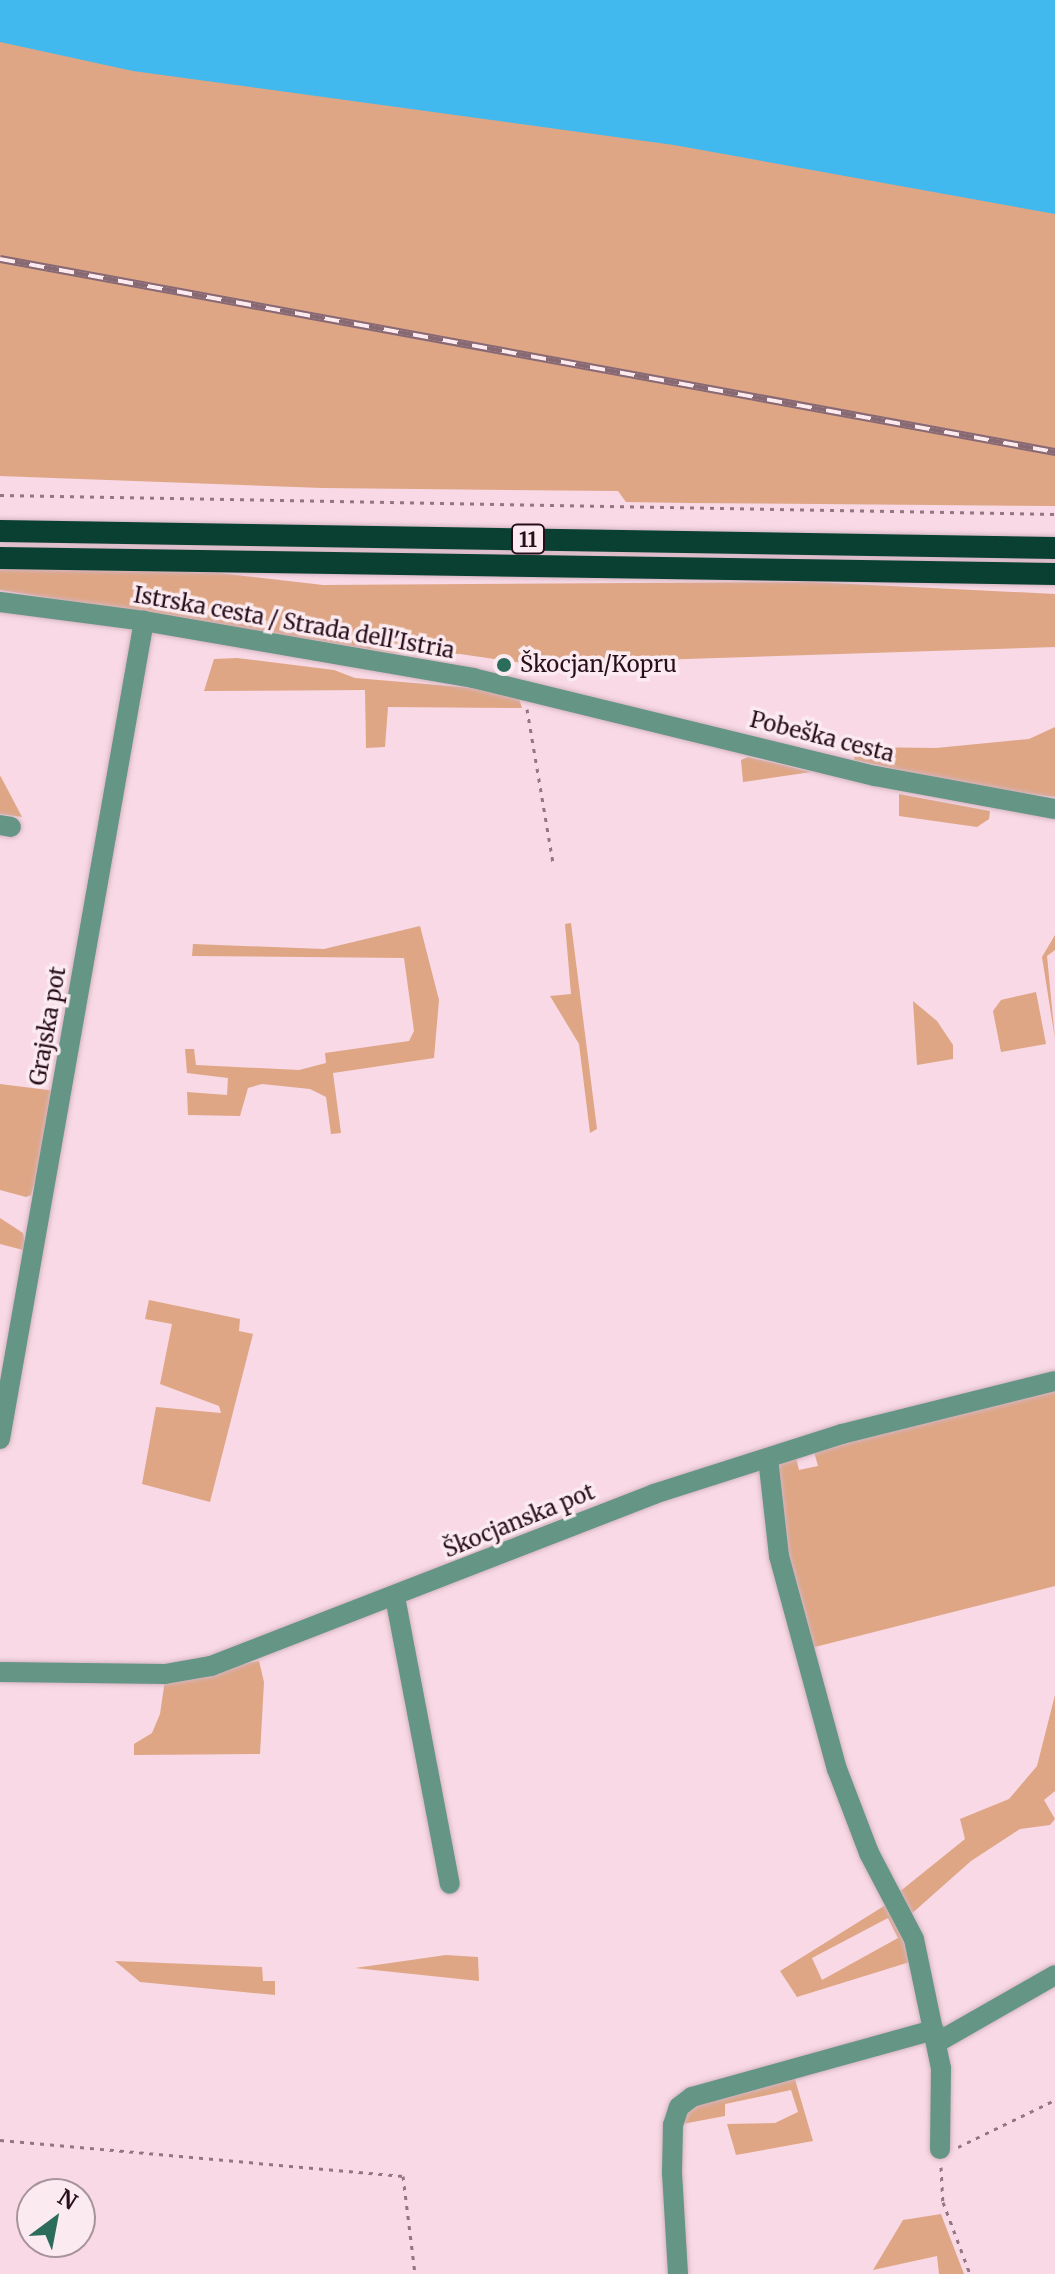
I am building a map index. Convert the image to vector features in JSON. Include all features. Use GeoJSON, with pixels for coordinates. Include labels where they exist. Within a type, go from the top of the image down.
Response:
{"type":"FeatureCollection","features":[{"type":"Feature","properties":{"kind":"highway","name":"11"},"geometry":{"type":"LineString","coordinates":[[0,531],[1055,548]]}},
{"type":"Feature","properties":{"kind":"highway","name":"11"},"geometry":{"type":"LineString","coordinates":[[0,558],[1055,574]]}},
{"type":"Feature","properties":{"kind":"street","name":"Istrska cesta / Strada dell'Istria"},"geometry":{"type":"LineString","coordinates":[[0,602],[144,621],[579,701]]}},
{"type":"Feature","properties":{"kind":"street","name":"Grajska pot"},"geometry":{"type":"LineString","coordinates":[[0,1439],[144,621]]}},
{"type":"Feature","properties":{"kind":"street","name":"Pobeška cesta"},"geometry":{"type":"LineString","coordinates":[[579,701],[875,776],[1055,809]]}},
{"type":"Feature","properties":{"kind":"street","name":"Škocjanska pot"},"geometry":{"type":"LineString","coordinates":[[0,1672],[165,1674],[211,1666],[654,1494],[842,1434],[1055,1381]]}},
{"type":"Feature","properties":{"kind":"street"},"geometry":{"type":"LineString","coordinates":[[768,1458],[779,1556],[837,1769],[869,1853],[914,1939],[941,2068],[940,2152]]}},
{"type":"Feature","properties":{"kind":"street"},"geometry":{"type":"LineString","coordinates":[[395,1597],[450,1884]]}},
{"type":"Feature","properties":{"kind":"street"},"geometry":{"type":"LineString","coordinates":[[678,2274],[672,2173],[673,2125],[679,2107],[692,2097],[935,2037],[1055,1975]]}},
{"type":"Feature","properties":{"kind":"path"},"geometry":{"type":"LineString","coordinates":[[0,495],[1055,514]]}},
{"type":"Feature","properties":{"kind":"path"},"geometry":{"type":"LineString","coordinates":[[526,689],[553,862]]}},
{"type":"Feature","properties":{"kind":"path"},"geometry":{"type":"LineString","coordinates":[[970,2274],[943,2202],[940,2152],[1055,2100]]}},
{"type":"Feature","properties":{"kind":"path"},"geometry":{"type":"LineString","coordinates":[[0,2140],[403,2176],[415,2274]]}},
{"type":"Feature","properties":{"kind":"shaded area"},"geometry":{"type":"Polygon","coordinates":[[[0,0],[1055,0],[1055,506],[626,502],[618,491],[322,488],[0,476],[0,0]]]}},
{"type":"Feature","properties":{"kind":"shaded area"},"geometry":{"type":"Polygon","coordinates":[[[0,567],[218,573],[323,585],[811,582],[1055,594],[1055,647],[530,664],[460,654],[394,653],[0,590],[0,567]]]}},
{"type":"Feature","properties":{"kind":"shaded area"},"geometry":{"type":"Polygon","coordinates":[[[237,658],[334,670],[355,678],[485,689],[518,696],[522,708],[388,707],[385,747],[366,748],[365,690],[204,691],[214,659],[237,658]]]}},
{"type":"Feature","properties":{"kind":"shaded area"},"geometry":{"type":"Polygon","coordinates":[[[1055,727],[1055,797],[983,788],[854,760],[856,747],[936,748],[1029,739],[1055,727]]]}},
{"type":"Feature","properties":{"kind":"shaded area"},"geometry":{"type":"Polygon","coordinates":[[[748,757],[811,772],[743,782],[741,760],[748,757]]]}},
{"type":"Feature","properties":{"kind":"shaded area"},"geometry":{"type":"Polygon","coordinates":[[[1,777],[22,817],[0,814],[1,777]]]}},
{"type":"Feature","properties":{"kind":"shaded area"},"geometry":{"type":"Polygon","coordinates":[[[899,794],[990,811],[989,819],[977,827],[899,816],[899,794]]]}},
{"type":"Feature","properties":{"kind":"shaded area"},"geometry":{"type":"Polygon","coordinates":[[[571,923],[597,1129],[590,1133],[579,1044],[550,996],[571,994],[565,924],[571,923]]]}},
{"type":"Feature","properties":{"kind":"shaded area"},"geometry":{"type":"Polygon","coordinates":[[[420,926],[439,1000],[434,1058],[333,1073],[341,1133],[331,1134],[326,1097],[310,1089],[262,1084],[248,1088],[240,1116],[188,1115],[187,1092],[227,1095],[228,1078],[187,1073],[185,1049],[194,1049],[196,1065],[299,1070],[326,1063],[325,1053],[409,1041],[414,1031],[404,958],[192,956],[193,944],[324,949],[420,926]]]}},
{"type":"Feature","properties":{"kind":"shaded area"},"geometry":{"type":"Polygon","coordinates":[[[1055,935],[1055,950],[1047,956],[1055,1039],[1042,957],[1055,935]]]}},
{"type":"Feature","properties":{"kind":"shaded area"},"geometry":{"type":"Polygon","coordinates":[[[1036,992],[1046,1044],[1001,1052],[993,1011],[1001,1000],[1036,992]]]}},
{"type":"Feature","properties":{"kind":"shaded area"},"geometry":{"type":"Polygon","coordinates":[[[913,1001],[937,1021],[953,1045],[953,1059],[917,1065],[913,1001]]]}},
{"type":"Feature","properties":{"kind":"shaded area"},"geometry":{"type":"Polygon","coordinates":[[[0,1084],[56,1091],[46,1144],[31,1195],[26,1197],[0,1190],[0,1084]]]}},
{"type":"Feature","properties":{"kind":"shaded area"},"geometry":{"type":"Polygon","coordinates":[[[0,1218],[23,1233],[27,1251],[0,1244],[0,1218]]]}},
{"type":"Feature","properties":{"kind":"shaded area"},"geometry":{"type":"Polygon","coordinates":[[[149,1300],[240,1319],[239,1331],[253,1334],[210,1502],[142,1484],[156,1407],[221,1413],[219,1406],[160,1384],[172,1324],[145,1319],[149,1300]]]}},
{"type":"Feature","properties":{"kind":"shaded area"},"geometry":{"type":"Polygon","coordinates":[[[1055,1388],[1055,1586],[811,1648],[785,1555],[778,1462],[795,1453],[799,1470],[818,1466],[813,1448],[1055,1388]]]}},
{"type":"Feature","properties":{"kind":"shaded area"},"geometry":{"type":"Polygon","coordinates":[[[259,1661],[264,1682],[260,1754],[134,1755],[134,1744],[152,1733],[160,1714],[165,1680],[259,1661]]]}},
{"type":"Feature","properties":{"kind":"shaded area"},"geometry":{"type":"Polygon","coordinates":[[[1055,1695],[1055,1791],[1044,1800],[1055,1819],[1050,1825],[1020,1829],[971,1861],[909,1916],[898,1893],[965,1839],[960,1819],[1009,1799],[1037,1766],[1055,1695]]]}},
{"type":"Feature","properties":{"kind":"shaded area"},"geometry":{"type":"Polygon","coordinates":[[[892,1901],[913,1961],[797,1997],[780,1971],[892,1901]],[[888,1918],[812,1958],[822,1980],[898,1938],[888,1918]]]}},
{"type":"Feature","properties":{"kind":"shaded area"},"geometry":{"type":"Polygon","coordinates":[[[446,1955],[478,1957],[479,1981],[355,1968],[446,1955]]]}},
{"type":"Feature","properties":{"kind":"shaded area"},"geometry":{"type":"Polygon","coordinates":[[[115,1961],[262,1967],[263,1981],[275,1981],[275,1995],[140,1982],[115,1961]]]}},
{"type":"Feature","properties":{"kind":"shaded area"},"geometry":{"type":"Polygon","coordinates":[[[794,2076],[813,2141],[736,2155],[727,2124],[775,2123],[798,2112],[791,2090],[725,2104],[725,2116],[677,2125],[693,2100],[794,2076]]]}},
{"type":"Feature","properties":{"kind":"shaded area"},"geometry":{"type":"Polygon","coordinates":[[[941,2214],[964,2274],[939,2274],[937,2256],[873,2270],[903,2220],[941,2214]]]}},
{"type":"Feature","properties":{"kind":"water"},"geometry":{"type":"Polygon","coordinates":[[[0,0],[1055,0],[1055,214],[674,145],[133,71],[0,42],[0,0]]]}},
{"type":"Feature","properties":{"kind":"railway"},"geometry":{"type":"LineString","coordinates":[[0,259],[1055,452]]}},
{"type":"Feature","properties":{"kind":"place","name":"Škocjan/Kopru"},"geometry":{"type":"Point","coordinates":[504,665]}}]}
